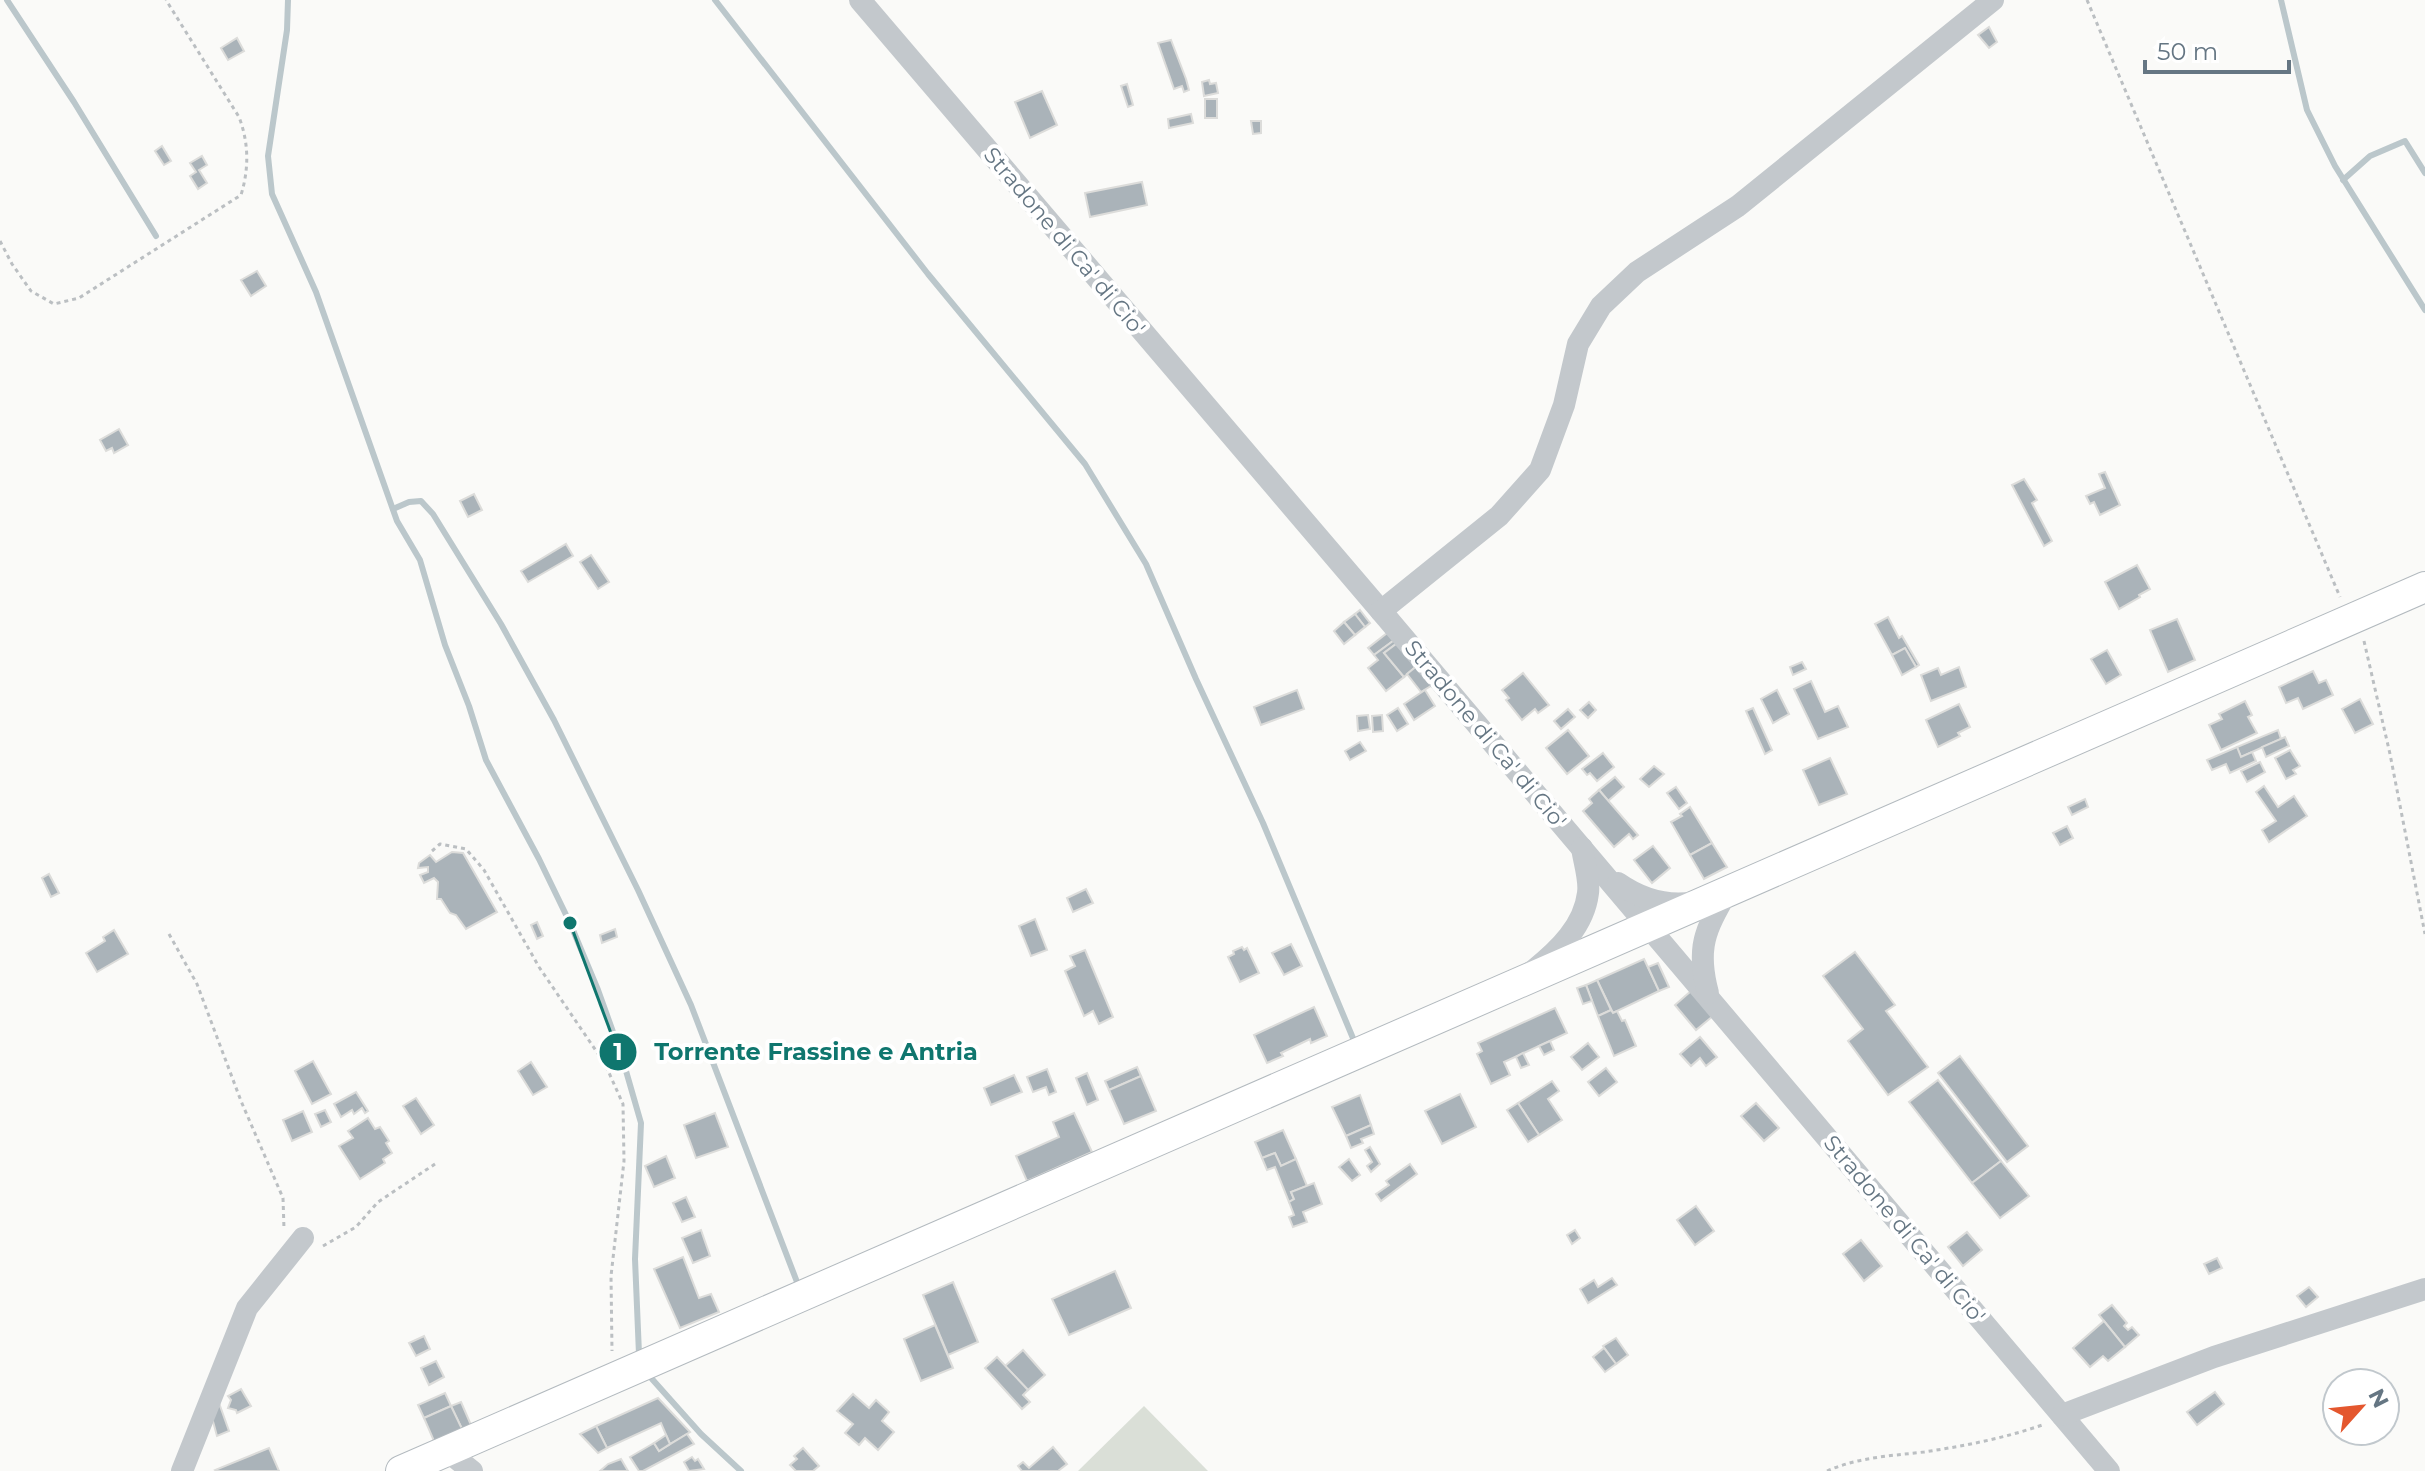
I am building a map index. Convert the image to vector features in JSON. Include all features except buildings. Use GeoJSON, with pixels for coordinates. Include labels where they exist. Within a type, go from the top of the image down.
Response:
{"type":"FeatureCollection","features":[{"type":"Feature","properties":{"kind":"street","name":"Stradone di Ca' di Cio'"},"geometry":{"type":"LineString","coordinates":[[860,0],[2109,1471]]}},
{"type":"Feature","properties":{"kind":"street"},"geometry":{"type":"LineString","coordinates":[[1381,611],[1499,516],[1540,470],[1564,405],[1578,344],[1601,306],[1637,272],[1751,196],[1993,0]]}},
{"type":"Feature","properties":{"kind":"street"},"geometry":{"type":"LineString","coordinates":[[401,1471],[2425,587]]}},
{"type":"Feature","properties":{"kind":"street"},"geometry":{"type":"LineString","coordinates":[[1517,984],[1549,958],[1575,930],[1588,892],[1581,847]]}},
{"type":"Feature","properties":{"kind":"street"},"geometry":{"type":"LineString","coordinates":[[1600,870],[1640,896],[1677,905],[1719,895]]}},
{"type":"Feature","properties":{"kind":"street"},"geometry":{"type":"LineString","coordinates":[[1709,998],[1702,971],[1703,939],[1719,895]]}},
{"type":"Feature","properties":{"kind":"street"},"geometry":{"type":"LineString","coordinates":[[182,1471],[247,1308],[303,1238]]}},
{"type":"Feature","properties":{"kind":"street"},"geometry":{"type":"LineString","coordinates":[[2062,1415],[2214,1357],[2425,1289]]}},
{"type":"Feature","properties":{"kind":"street"},"geometry":{"type":"LineString","coordinates":[[447,1451],[472,1471]]}},
{"type":"Feature","properties":{"kind":"path"},"geometry":{"type":"LineString","coordinates":[[0,241],[31,291],[54,304],[79,298],[241,195],[247,175],[246,135],[239,117],[166,0]]}},
{"type":"Feature","properties":{"kind":"path"},"geometry":{"type":"LineString","coordinates":[[2087,0],[2369,656],[2425,934]]}},
{"type":"Feature","properties":{"kind":"path"},"geometry":{"type":"LineString","coordinates":[[432,851],[440,844],[466,849],[484,870],[539,967],[605,1064],[623,1104],[624,1161],[611,1276],[612,1379]]}},
{"type":"Feature","properties":{"kind":"path"},"geometry":{"type":"LineString","coordinates":[[169,934],[197,984],[241,1101],[283,1198],[285,1260],[307,1255],[356,1227],[378,1202],[435,1164]]}},
{"type":"Feature","properties":{"kind":"path"},"geometry":{"type":"LineString","coordinates":[[1827,1471],[1851,1461],[1992,1439],[2043,1425],[2062,1415]]}},
{"type":"Feature","properties":{"kind":"shaded area"},"geometry":{"type":"Polygon","coordinates":[[[1144,1406],[1208,1471],[1078,1471],[1144,1406]]]}},
{"type":"Feature","properties":{"kind":"waterway"},"geometry":{"type":"LineString","coordinates":[[7,0],[156,236]]}},
{"type":"Feature","properties":{"kind":"waterway"},"geometry":{"type":"LineString","coordinates":[[288,0],[287,30],[268,156],[272,194],[316,292],[397,521],[420,560],[445,645],[486,760],[570,923],[622,1057],[641,1123],[635,1259],[639,1354]]}},
{"type":"Feature","properties":{"kind":"waterway"},"geometry":{"type":"LineString","coordinates":[[715,0],[928,274],[1085,464],[1146,564],[1263,823],[1355,1043]]}},
{"type":"Feature","properties":{"kind":"waterway"},"geometry":{"type":"LineString","coordinates":[[2281,0],[2307,110],[2335,166],[2425,310]]}},
{"type":"Feature","properties":{"kind":"waterway"},"geometry":{"type":"LineString","coordinates":[[2343,180],[2370,156],[2405,141],[2425,173]]}},
{"type":"Feature","properties":{"kind":"waterway"},"geometry":{"type":"LineString","coordinates":[[393,509],[421,501],[433,514],[501,624],[554,720],[691,1005],[797,1282]]}},
{"type":"Feature","properties":{"kind":"waterway"},"geometry":{"type":"LineString","coordinates":[[652,1379],[701,1434],[741,1471]]}},
{"type":"Feature","properties":{"kind":"place","name":"Torrente Frassine e Antria"},"geometry":{"type":"Point","coordinates":[570,923]}}]}
